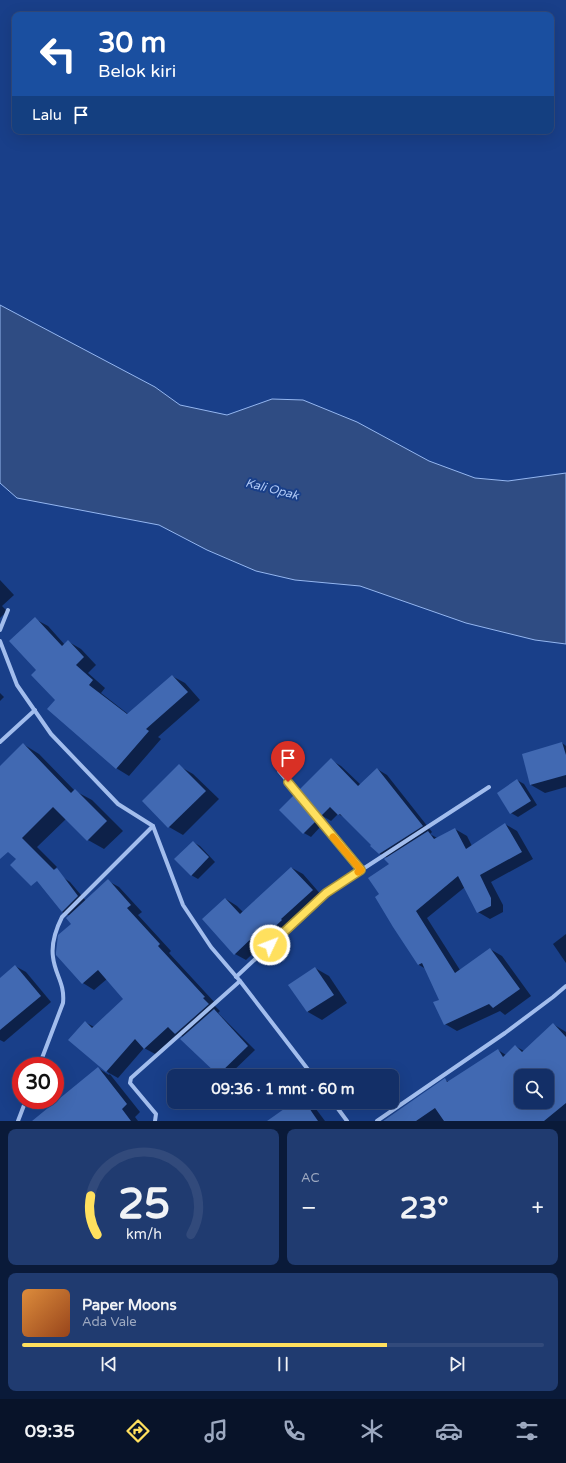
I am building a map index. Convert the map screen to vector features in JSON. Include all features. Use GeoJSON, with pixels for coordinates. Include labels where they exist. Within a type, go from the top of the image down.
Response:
{"type":"FeatureCollection","features":[{"type":"Feature","properties":{"kind":"street"},"geometry":{"type":"LineString","coordinates":[[0,630],[8,610]]}},
{"type":"Feature","properties":{"kind":"street"},"geometry":{"type":"LineString","coordinates":[[0,641],[17,685],[51,734],[118,804],[153,826],[183,905],[211,947],[240,981],[308,1069]]}},
{"type":"Feature","properties":{"kind":"street"},"geometry":{"type":"LineString","coordinates":[[0,742],[35,710]]}},
{"type":"Feature","properties":{"kind":"street"},"geometry":{"type":"LineString","coordinates":[[279,771],[361,870]]}},
{"type":"Feature","properties":{"kind":"street"},"geometry":{"type":"LineString","coordinates":[[236,977],[326,893],[489,787]]}},
{"type":"Feature","properties":{"kind":"street"},"geometry":{"type":"LineString","coordinates":[[42,1057],[63,1003],[64,993],[53,957],[56,928],[62,917],[153,826]]}},
{"type":"Feature","properties":{"kind":"street"},"geometry":{"type":"LineString","coordinates":[[155,1121],[156,1114],[130,1083],[131,1078],[240,981]]}},
{"type":"Feature","properties":{"kind":"street"},"geometry":{"type":"LineString","coordinates":[[377,1121],[505,1033],[566,986]]}},
{"type":"Feature","properties":{"kind":"street"},"geometry":{"type":"LineString","coordinates":[[18,1121],[23,1109]]}},
{"type":"Feature","properties":{"kind":"street"},"geometry":{"type":"LineString","coordinates":[[338,1109],[347,1121]]}},
{"type":"Feature","properties":{"kind":"water","name":"Kali Opak"},"geometry":{"type":"Polygon","coordinates":[[[0,305],[155,387],[180,405],[227,415],[272,399],[303,400],[357,422],[429,461],[475,478],[508,481],[566,473],[566,644],[535,640],[466,623],[360,586],[295,580],[256,571],[207,550],[159,525],[17,498],[0,483],[0,305]]]}},
{"type":"Feature","properties":{"kind":"building"},"geometry":{"type":"Polygon","coordinates":[[[35,617],[62,646],[68,640],[84,657],[76,665],[93,680],[89,685],[127,714],[172,675],[188,692],[146,729],[149,731],[116,769],[47,709],[55,700],[31,675],[36,670],[9,641],[35,617]]]}},
{"type":"Feature","properties":{"kind":"building"},"geometry":{"type":"Polygon","coordinates":[[[562,742],[566,755],[566,775],[530,785],[522,754],[562,742]]]}},
{"type":"Feature","properties":{"kind":"building"},"geometry":{"type":"Polygon","coordinates":[[[23,743],[71,793],[75,789],[107,821],[87,841],[53,807],[22,838],[54,870],[57,868],[78,896],[62,912],[37,881],[31,886],[10,865],[16,859],[8,852],[0,859],[0,766],[23,743]]]}},
{"type":"Feature","properties":{"kind":"building"},"geometry":{"type":"Polygon","coordinates":[[[331,758],[358,786],[377,768],[423,826],[379,854],[340,814],[338,815],[330,807],[321,816],[299,790],[331,758]]]}},
{"type":"Feature","properties":{"kind":"building"},"geometry":{"type":"Polygon","coordinates":[[[179,764],[206,791],[168,828],[142,801],[179,764]]]}},
{"type":"Feature","properties":{"kind":"building"},"geometry":{"type":"Polygon","coordinates":[[[517,779],[531,801],[510,814],[497,793],[517,779]]]}},
{"type":"Feature","properties":{"kind":"building"},"geometry":{"type":"Polygon","coordinates":[[[294,795],[316,821],[303,834],[279,810],[294,795]]]}},
{"type":"Feature","properties":{"kind":"building"},"geometry":{"type":"Polygon","coordinates":[[[505,823],[522,852],[480,875],[491,898],[491,906],[477,913],[458,876],[416,911],[455,973],[490,948],[520,989],[493,1008],[489,1004],[444,1025],[433,1002],[439,1000],[422,963],[418,965],[393,927],[375,897],[379,894],[368,878],[389,864],[384,859],[428,831],[434,839],[455,828],[466,849],[505,823]]]}},
{"type":"Feature","properties":{"kind":"building"},"geometry":{"type":"Polygon","coordinates":[[[193,841],[209,857],[191,876],[174,859],[193,841]]]}},
{"type":"Feature","properties":{"kind":"building"},"geometry":{"type":"Polygon","coordinates":[[[291,867],[313,890],[281,919],[282,920],[263,938],[258,932],[234,955],[202,919],[225,898],[240,914],[291,867]]]}},
{"type":"Feature","properties":{"kind":"building"},"geometry":{"type":"Polygon","coordinates":[[[108,879],[131,905],[127,908],[160,944],[158,946],[205,997],[203,998],[209,1004],[175,1034],[168,1027],[144,1049],[135,1039],[106,1072],[68,1040],[85,1021],[92,1028],[123,999],[98,970],[82,984],[56,955],[56,952],[58,935],[71,924],[66,918],[108,879]]]}},
{"type":"Feature","properties":{"kind":"building"},"geometry":{"type":"Polygon","coordinates":[[[15,965],[41,996],[0,1030],[0,978],[15,965]]]}},
{"type":"Feature","properties":{"kind":"building"},"geometry":{"type":"Polygon","coordinates":[[[315,967],[334,995],[307,1012],[288,985],[315,967]]]}},
{"type":"Feature","properties":{"kind":"building"},"geometry":{"type":"Polygon","coordinates":[[[214,1009],[248,1046],[224,1069],[212,1069],[180,1039],[214,1009]]]}},
{"type":"Feature","properties":{"kind":"building"},"geometry":{"type":"Polygon","coordinates":[[[553,1023],[566,1037],[566,1103],[544,1121],[444,1121],[435,1108],[416,1121],[383,1121],[445,1078],[447,1082],[498,1049],[503,1057],[515,1045],[522,1052],[553,1023]]]}},
{"type":"Feature","properties":{"kind":"building"},"geometry":{"type":"Polygon","coordinates":[[[98,1067],[127,1104],[122,1109],[131,1121],[32,1121],[47,1109],[64,1109],[64,1095],[98,1067]]]}},
{"type":"Feature","properties":{"kind":"building"},"geometry":{"type":"Polygon","coordinates":[[[284,1109],[310,1109],[318,1121],[267,1121],[284,1109]]]}},
{"type":"Feature","properties":{"kind":"slow traffic"},"geometry":{"type":"LineString","coordinates":[[333,837],[361,870],[358,872]]}},
{"type":"Feature","properties":{"kind":"route"},"geometry":{"type":"LineString","coordinates":[[270,945],[326,893],[361,870],[288,782]]}}]}
